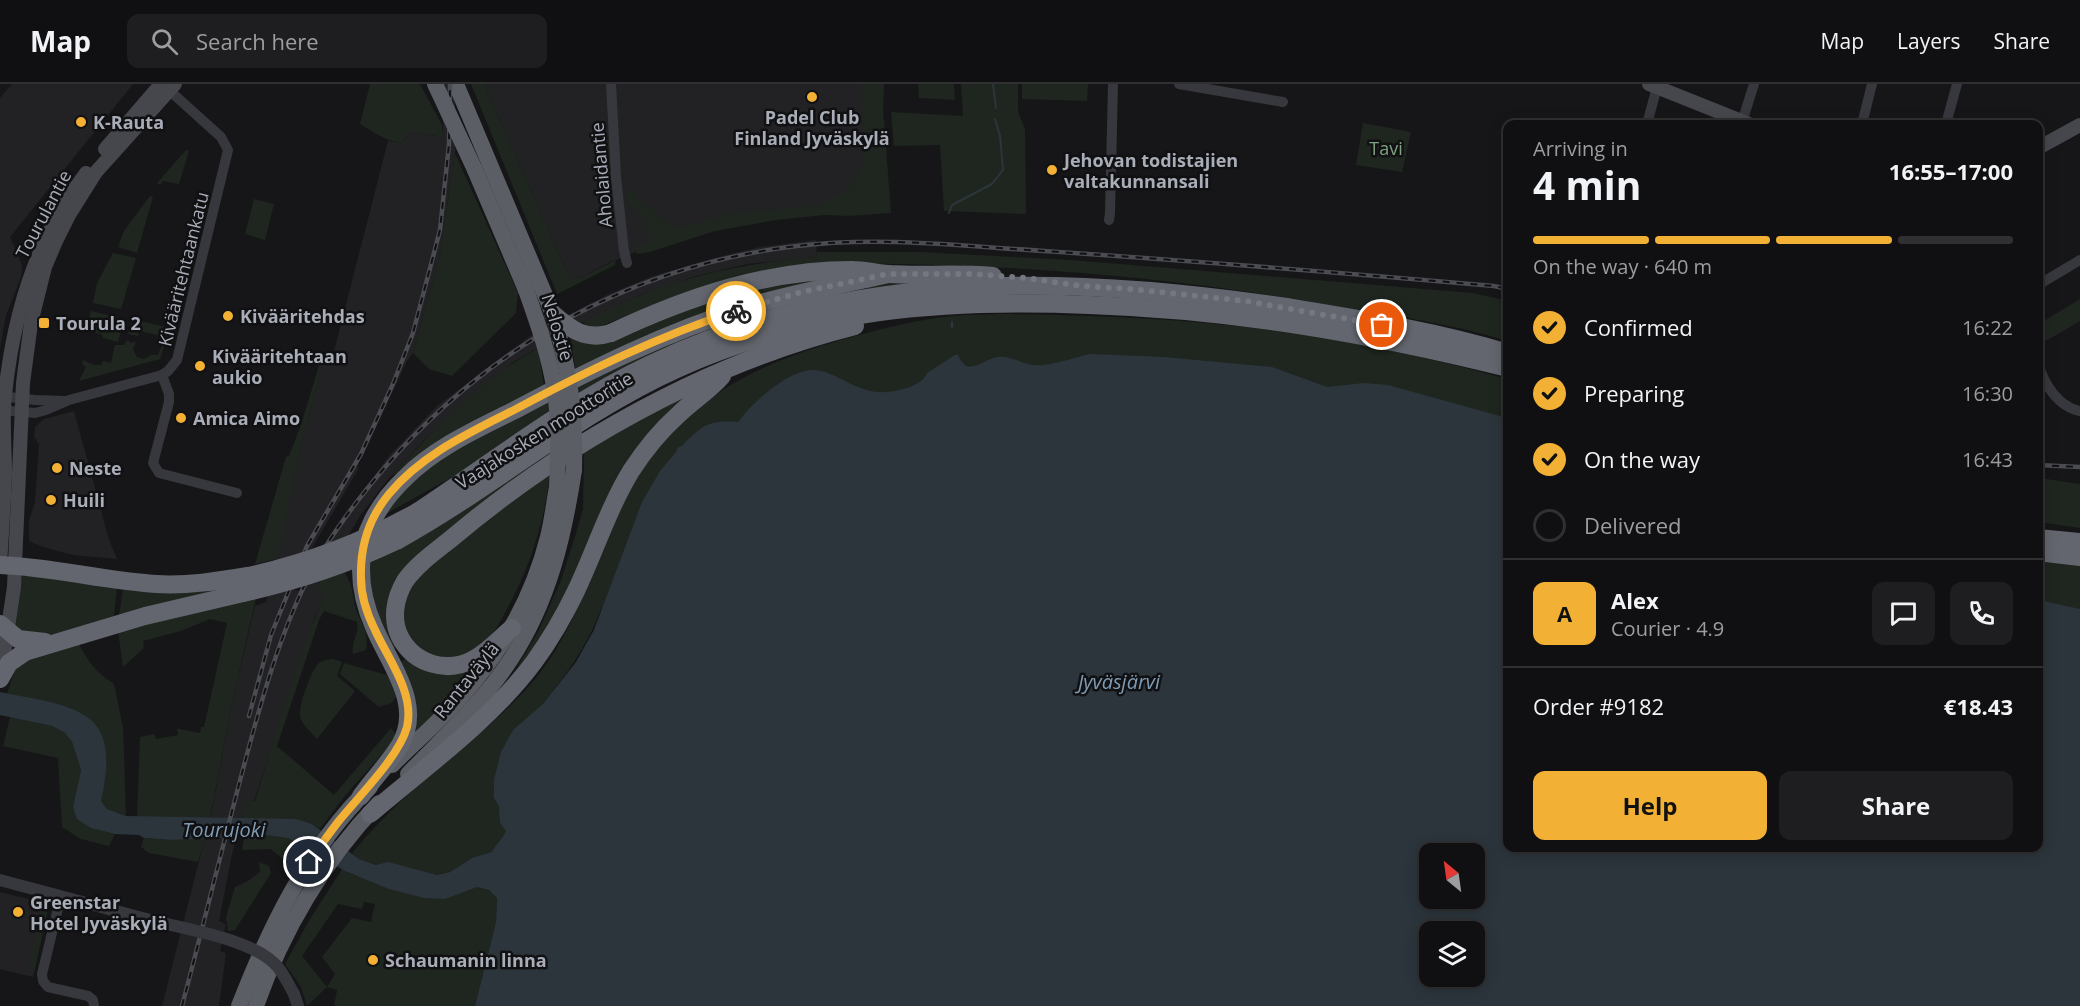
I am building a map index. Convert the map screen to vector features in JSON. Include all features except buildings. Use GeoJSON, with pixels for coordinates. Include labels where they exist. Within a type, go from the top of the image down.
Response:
{"type":"FeatureCollection","features":[{"type":"Feature","properties":{"kind":"highway","name":"Nelostie"},"geometry":{"type":"LineString","coordinates":[[435,84],[532,286],[553,314],[566,358],[571,389],[575,438],[574,470]]}},
{"type":"Feature","properties":{"kind":"highway","name":"Nelostie"},"geometry":{"type":"LineString","coordinates":[[456,84],[475,127],[532,286],[556,396],[559,446],[557,487],[548,536],[539,568],[512,628]]}},
{"type":"Feature","properties":{"kind":"highway"},"geometry":{"type":"LineString","coordinates":[[553,314],[582,334],[596,337],[611,333],[697,297],[766,279],[827,271],[972,274],[1027,278],[1081,286]]}},
{"type":"Feature","properties":{"kind":"highway"},"geometry":{"type":"LineString","coordinates":[[361,796],[400,745],[407,726],[407,703],[400,679],[368,614],[360,568],[361,550],[366,534],[385,501],[404,478],[432,455],[497,419],[661,338],[748,306],[888,274]]}},
{"type":"Feature","properties":{"kind":"highway","name":"Vaajakosken moottoritie"},"geometry":{"type":"LineString","coordinates":[[3,670],[21,653],[246,585],[281,569],[340,550],[391,527],[417,512],[604,389],[652,363],[734,330],[807,308],[893,293],[972,287],[1081,286],[1131,289],[1298,309],[1424,333],[1503,352]]}},
{"type":"Feature","properties":{"kind":"highway","name":"Vaajakosken moottoritie"},"geometry":{"type":"LineString","coordinates":[[5,565],[158,584],[246,585],[315,575],[346,564],[398,540],[466,499],[611,402],[678,369],[786,329],[838,318],[915,308],[1000,303],[1144,307],[1314,326],[1386,339],[1503,367]]}},
{"type":"Feature","properties":{"kind":"highway"},"geometry":{"type":"LineString","coordinates":[[512,628],[476,658],[465,664],[438,666],[424,662],[406,647],[396,625],[396,605],[405,582],[423,562],[514,489],[601,433],[683,389],[726,370],[813,337],[915,308]]}},
{"type":"Feature","properties":{"kind":"highway"},"geometry":{"type":"LineString","coordinates":[[370,813],[459,738],[511,690],[533,663],[555,632],[576,591],[608,515],[632,470],[665,428],[711,388],[726,370]]}},
{"type":"Feature","properties":{"kind":"highway","name":"Rantaväylä"},"geometry":{"type":"LineString","coordinates":[[256,1006],[280,946],[322,873],[370,813],[475,706],[511,658],[545,593],[558,554],[574,470]]}},
{"type":"Feature","properties":{"kind":"highway"},"geometry":{"type":"LineString","coordinates":[[2043,538],[2080,542]]}},
{"type":"Feature","properties":{"kind":"highway"},"geometry":{"type":"LineString","coordinates":[[2043,553],[2080,557]]}},
{"type":"Feature","properties":{"kind":"highway"},"geometry":{"type":"LineString","coordinates":[[4,628],[15,637],[25,640],[53,642]]}},
{"type":"Feature","properties":{"kind":"highway","name":"Rantaväylä"},"geometry":{"type":"LineString","coordinates":[[239,1006],[265,942],[309,862],[361,796],[461,698],[512,628]]}},
{"type":"Feature","properties":{"kind":"main road"},"geometry":{"type":"LineString","coordinates":[[1651,85],[1738,120]]}},
{"type":"Feature","properties":{"kind":"main road","name":"Tourulantie"},"geometry":{"type":"LineString","coordinates":[[3,670],[5,475],[2,403],[21,307],[35,263],[74,188],[169,86]]}},
{"type":"Feature","properties":{"kind":"main road","name":"Tourulantie"},"geometry":{"type":"LineString","coordinates":[[5,565],[31,323],[45,267],[56,241],[96,172],[169,86]]}},
{"type":"Feature","properties":{"kind":"main road"},"geometry":{"type":"LineString","coordinates":[[2043,145],[2080,125]]}},
{"type":"Feature","properties":{"kind":"street","name":"Aholaidantie"},"geometry":{"type":"LineString","coordinates":[[611,84],[616,177],[627,263]]}},
{"type":"Feature","properties":{"kind":"street"},"geometry":{"type":"LineString","coordinates":[[1108,220],[1113,84]]}},
{"type":"Feature","properties":{"kind":"street"},"geometry":{"type":"LineString","coordinates":[[1179,84],[1283,102]]}},
{"type":"Feature","properties":{"kind":"street"},"geometry":{"type":"LineString","coordinates":[[1746,120],[1754,84]]}},
{"type":"Feature","properties":{"kind":"street"},"geometry":{"type":"LineString","coordinates":[[1863,120],[1872,84]]}},
{"type":"Feature","properties":{"kind":"street"},"geometry":{"type":"LineString","coordinates":[[1947,120],[1957,84]]}},
{"type":"Feature","properties":{"kind":"street"},"geometry":{"type":"LineString","coordinates":[[1647,120],[1651,85]]}},
{"type":"Feature","properties":{"kind":"street","name":"Kivääritehtaankatu"},"geometry":{"type":"LineString","coordinates":[[162,375],[177,360],[228,150],[221,137],[169,86]]}},
{"type":"Feature","properties":{"kind":"street"},"geometry":{"type":"LineString","coordinates":[[2043,282],[2080,260]]}},
{"type":"Feature","properties":{"kind":"street"},"geometry":{"type":"LineString","coordinates":[[2,403],[21,405],[67,401],[162,375],[169,394],[169,402],[153,463],[155,469],[159,473],[237,493]]}},
{"type":"Feature","properties":{"kind":"street"},"geometry":{"type":"LineString","coordinates":[[2043,376],[2057,398],[2066,406],[2080,411]]}},
{"type":"Feature","properties":{"kind":"street"},"geometry":{"type":"LineString","coordinates":[[0,880],[232,941],[250,948],[274,963],[296,1000]]}},
{"type":"Feature","properties":{"kind":"street"},"geometry":{"type":"LineString","coordinates":[[61,896],[42,974],[43,981],[48,987],[88,996],[93,1000],[94,1006]]}},
{"type":"Feature","properties":{"kind":"shaded area"},"geometry":{"type":"Polygon","coordinates":[[[12,84],[133,84],[10,237],[22,265],[21,277],[6,316],[0,348],[0,98],[12,84]]]}},
{"type":"Feature","properties":{"kind":"shaded area"},"geometry":{"type":"Polygon","coordinates":[[[442,84],[455,84],[455,153],[439,259],[413,353],[407,361],[357,466],[359,468],[312,548],[294,590],[299,591],[329,537],[389,456],[437,406],[537,331],[609,294],[653,276],[722,256],[760,247],[816,240],[817,257],[747,264],[696,276],[640,295],[582,322],[515,361],[424,440],[389,478],[360,516],[316,589],[327,594],[315,616],[254,801],[247,800],[232,854],[219,921],[226,924],[220,951],[226,953],[219,1006],[162,1006],[212,810],[234,694],[255,606],[266,602],[299,454],[324,358],[332,359],[388,141],[401,143],[411,132],[443,137],[442,84]]]}},
{"type":"Feature","properties":{"kind":"shaded area"},"geometry":{"type":"Polygon","coordinates":[[[484,84],[874,84],[871,206],[720,227],[661,242],[608,263],[582,277],[570,279],[484,84]]]}},
{"type":"Feature","properties":{"kind":"shaded area"},"geometry":{"type":"Polygon","coordinates":[[[74,411],[109,540],[117,559],[73,555],[29,541],[29,521],[35,502],[39,444],[34,437],[35,427],[44,419],[74,411]]]}},
{"type":"Feature","properties":{"kind":"shaded area"},"geometry":{"type":"Polygon","coordinates":[[[0,892],[49,904],[33,977],[0,969],[0,892]]]}},
{"type":"Feature","properties":{"kind":"green space"},"geometry":{"type":"Polygon","coordinates":[[[370,84],[420,84],[442,125],[443,137],[411,132],[401,143],[385,138],[360,124],[370,84]]]}},
{"type":"Feature","properties":{"kind":"green space"},"geometry":{"type":"Polygon","coordinates":[[[471,84],[484,84],[570,279],[582,277],[616,260],[615,265],[557,294],[471,84]]]}},
{"type":"Feature","properties":{"kind":"green space"},"geometry":{"type":"Polygon","coordinates":[[[861,84],[884,84],[883,108],[891,213],[825,215],[776,220],[715,231],[637,254],[633,248],[649,241],[647,222],[627,202],[628,189],[674,229],[732,213],[825,205],[826,200],[846,191],[857,178],[864,162],[861,84]]]}},
{"type":"Feature","properties":{"kind":"green space"},"geometry":{"type":"Polygon","coordinates":[[[918,84],[954,84],[955,100],[919,98],[918,84]]]}},
{"type":"Feature","properties":{"kind":"green space"},"geometry":{"type":"Polygon","coordinates":[[[961,84],[1018,84],[1018,112],[1025,129],[1026,214],[944,211],[940,145],[894,146],[891,112],[963,116],[961,84]]]}},
{"type":"Feature","properties":{"kind":"green space"},"geometry":{"type":"Polygon","coordinates":[[[1022,84],[1088,84],[1087,101],[1022,99],[1022,84]]]}},
{"type":"Feature","properties":{"kind":"green space","name":"Tavi"},"geometry":{"type":"Polygon","coordinates":[[[1363,123],[1411,132],[1402,172],[1356,165],[1363,123]]]}},
{"type":"Feature","properties":{"kind":"green space"},"geometry":{"type":"Polygon","coordinates":[[[186,150],[189,151],[179,184],[163,181],[160,185],[157,183],[186,150]]]}},
{"type":"Feature","properties":{"kind":"green space"},"geometry":{"type":"Polygon","coordinates":[[[455,153],[518,293],[516,313],[452,376],[429,369],[413,353],[439,259],[455,153]]]}},
{"type":"Feature","properties":{"kind":"green space"},"geometry":{"type":"Polygon","coordinates":[[[150,196],[153,197],[137,253],[118,247],[124,231],[150,196]]]}},
{"type":"Feature","properties":{"kind":"green space"},"geometry":{"type":"Polygon","coordinates":[[[254,199],[274,204],[265,240],[245,234],[254,199]]]}},
{"type":"Feature","properties":{"kind":"green space"},"geometry":{"type":"Polygon","coordinates":[[[817,252],[920,252],[1071,260],[1473,293],[1503,300],[1503,340],[1424,321],[1200,285],[1060,271],[895,264],[824,265],[754,274],[687,292],[601,326],[589,326],[582,322],[641,295],[684,280],[750,265],[817,257],[817,252]]]}},
{"type":"Feature","properties":{"kind":"green space"},"geometry":{"type":"Polygon","coordinates":[[[113,253],[136,258],[121,309],[93,303],[97,283],[113,253]]]}},
{"type":"Feature","properties":{"kind":"green space"},"geometry":{"type":"Polygon","coordinates":[[[850,274],[576,374],[570,334],[579,339],[723,293],[850,274]]]}},
{"type":"Feature","properties":{"kind":"green space"},"geometry":{"type":"Polygon","coordinates":[[[973,278],[825,296],[768,312],[463,471],[382,516],[397,493],[447,450],[707,324],[867,284],[973,278]]]}},
{"type":"Feature","properties":{"kind":"green space"},"geometry":{"type":"Polygon","coordinates":[[[2080,299],[2080,321],[2043,343],[2043,322],[2080,299]]]}},
{"type":"Feature","properties":{"kind":"green space"},"geometry":{"type":"Polygon","coordinates":[[[91,311],[124,319],[118,342],[103,338],[101,334],[86,331],[91,311]]]}},
{"type":"Feature","properties":{"kind":"green space"},"geometry":{"type":"Polygon","coordinates":[[[958,315],[1076,315],[1261,329],[1377,348],[1503,378],[1503,512],[985,361],[973,366],[961,362],[601,609],[583,647],[544,703],[560,843],[472,858],[450,872],[437,875],[388,863],[376,865],[359,859],[352,853],[402,800],[505,711],[536,678],[551,658],[575,614],[625,499],[644,467],[666,439],[689,416],[743,378],[806,351],[896,326],[958,315]]]}},
{"type":"Feature","properties":{"kind":"green space"},"geometry":{"type":"Polygon","coordinates":[[[132,319],[170,328],[160,359],[79,381],[86,367],[82,364],[83,360],[94,365],[101,365],[103,361],[111,363],[115,345],[124,345],[127,340],[131,343],[136,341],[133,349],[137,357],[144,359],[151,355],[158,355],[164,340],[163,336],[139,331],[138,336],[128,334],[132,319]]]}},
{"type":"Feature","properties":{"kind":"green space"},"geometry":{"type":"Polygon","coordinates":[[[538,348],[544,386],[420,456],[389,478],[458,407],[496,375],[538,348]]]}},
{"type":"Feature","properties":{"kind":"green space"},"geometry":{"type":"Polygon","coordinates":[[[324,358],[299,454],[277,559],[255,564],[286,457],[289,456],[301,425],[321,359],[324,358]]]}},
{"type":"Feature","properties":{"kind":"green space"},"geometry":{"type":"Polygon","coordinates":[[[706,384],[674,413],[541,644],[513,674],[538,632],[560,583],[574,540],[583,509],[584,449],[706,384]]]}},
{"type":"Feature","properties":{"kind":"green space"},"geometry":{"type":"Polygon","coordinates":[[[552,449],[552,459],[408,570],[398,646],[394,648],[372,612],[367,562],[552,449]]]}},
{"type":"Feature","properties":{"kind":"green space"},"geometry":{"type":"Polygon","coordinates":[[[550,471],[541,525],[530,559],[516,592],[492,634],[480,647],[456,661],[417,651],[400,620],[403,596],[431,563],[550,471]]]}},
{"type":"Feature","properties":{"kind":"green space"},"geometry":{"type":"Polygon","coordinates":[[[2043,479],[2080,484],[2080,528],[2043,523],[2043,479]]]}},
{"type":"Feature","properties":{"kind":"green space"},"geometry":{"type":"Polygon","coordinates":[[[2043,561],[2080,565],[2080,744],[2043,728],[2043,561]]]}},
{"type":"Feature","properties":{"kind":"green space"},"geometry":{"type":"Polygon","coordinates":[[[345,573],[366,634],[366,650],[353,654],[357,622],[324,611],[277,746],[334,795],[391,728],[396,734],[390,745],[344,797],[320,829],[312,824],[241,819],[247,799],[255,801],[295,670],[326,594],[316,589],[322,579],[345,573]]]}},
{"type":"Feature","properties":{"kind":"green space"},"geometry":{"type":"Polygon","coordinates":[[[23,575],[117,587],[114,616],[61,633],[31,636],[14,627],[19,581],[23,575]]]}},
{"type":"Feature","properties":{"kind":"green space"},"geometry":{"type":"Polygon","coordinates":[[[123,588],[222,589],[119,616],[123,588]]]}},
{"type":"Feature","properties":{"kind":"green space"},"geometry":{"type":"Polygon","coordinates":[[[256,598],[234,694],[210,818],[137,817],[140,737],[154,734],[156,739],[178,735],[177,729],[200,733],[201,727],[204,727],[227,623],[210,619],[181,631],[143,641],[144,648],[123,667],[118,631],[256,598]]]}},
{"type":"Feature","properties":{"kind":"green space"},"geometry":{"type":"Polygon","coordinates":[[[79,644],[94,667],[114,684],[123,727],[126,816],[107,809],[101,801],[105,779],[55,704],[7,694],[15,669],[23,659],[79,644]]]}},
{"type":"Feature","properties":{"kind":"green space"},"geometry":{"type":"Polygon","coordinates":[[[333,659],[342,662],[337,676],[355,691],[317,739],[301,719],[301,705],[316,666],[322,661],[333,659]]]}},
{"type":"Feature","properties":{"kind":"green space"},"geometry":{"type":"Polygon","coordinates":[[[405,659],[429,670],[481,664],[469,680],[410,739],[398,665],[405,659]]]}},
{"type":"Feature","properties":{"kind":"green space"},"geometry":{"type":"Polygon","coordinates":[[[344,663],[387,675],[396,697],[392,703],[379,707],[340,674],[344,663]]]}},
{"type":"Feature","properties":{"kind":"green space"},"geometry":{"type":"Polygon","coordinates":[[[10,717],[52,726],[65,733],[72,742],[81,770],[73,807],[91,828],[115,834],[109,846],[81,839],[62,827],[58,758],[3,746],[10,717]]]}},
{"type":"Feature","properties":{"kind":"green space"},"geometry":{"type":"Polygon","coordinates":[[[264,835],[288,838],[305,846],[290,865],[271,849],[242,850],[244,838],[254,840],[264,835]]]}},
{"type":"Feature","properties":{"kind":"green space"},"geometry":{"type":"Polygon","coordinates":[[[144,838],[172,840],[205,838],[198,862],[149,853],[141,847],[144,838]]]}},
{"type":"Feature","properties":{"kind":"green space"},"geometry":{"type":"Polygon","coordinates":[[[259,862],[269,866],[271,873],[235,930],[228,931],[226,917],[235,887],[260,872],[259,862]]]}},
{"type":"Feature","properties":{"kind":"green space"},"geometry":{"type":"Polygon","coordinates":[[[342,869],[356,876],[478,887],[489,890],[497,898],[496,922],[475,1006],[334,1006],[337,990],[327,987],[307,1006],[301,987],[285,964],[342,869]],[[364,902],[362,909],[338,904],[302,956],[327,987],[335,974],[322,957],[352,918],[371,922],[375,904],[364,902]]]}},
{"type":"Feature","properties":{"kind":"green space"},"geometry":{"type":"Polygon","coordinates":[[[33,900],[49,904],[34,973],[28,971],[42,910],[31,907],[33,900]]]}},
{"type":"Feature","properties":{"kind":"water","name":"Jyväsjärvi"},"geometry":{"type":"Polygon","coordinates":[[[1090,354],[1164,357],[1272,367],[1327,387],[1364,383],[1388,385],[1503,417],[1503,852],[2043,852],[2043,601],[2080,609],[2080,1006],[475,1006],[496,922],[497,898],[489,890],[477,887],[445,899],[424,898],[389,889],[345,871],[288,838],[264,835],[254,840],[238,837],[172,840],[115,834],[91,828],[77,819],[73,807],[81,770],[72,742],[65,733],[52,726],[0,715],[0,692],[68,707],[91,720],[98,728],[105,745],[106,773],[101,801],[107,809],[126,816],[296,819],[312,824],[359,859],[376,865],[388,862],[437,875],[450,872],[472,858],[492,852],[506,831],[500,823],[499,806],[494,798],[494,780],[501,752],[513,730],[543,704],[576,662],[594,630],[642,502],[660,471],[678,447],[707,425],[738,422],[771,389],[802,372],[812,370],[824,372],[860,388],[875,392],[891,392],[915,385],[923,380],[927,373],[955,355],[958,355],[966,365],[971,366],[998,357],[1039,365],[1090,354]]]}},
{"type":"Feature","properties":{"kind":"waterway"},"geometry":{"type":"LineString","coordinates":[[993,84],[996,108]]}},
{"type":"Feature","properties":{"kind":"waterway"},"geometry":{"type":"LineString","coordinates":[[949,213],[952,205],[992,184],[1003,170],[1000,136],[995,119]]}},
{"type":"Feature","properties":{"kind":"waterway"},"geometry":{"type":"LineString","coordinates":[[952,322],[952,328]]}},
{"type":"Feature","properties":{"kind":"railway"},"geometry":{"type":"LineString","coordinates":[[249,716],[271,635],[307,546],[361,454],[413,333],[440,230],[449,144],[450,84]]}},
{"type":"Feature","properties":{"kind":"railway"},"geometry":{"type":"LineString","coordinates":[[182,1006],[265,691],[287,625],[314,566],[342,521],[364,493],[428,422],[473,382],[520,347],[571,317],[624,292],[679,271],[737,256],[797,246],[859,242],[951,245],[1156,259],[1503,288]]}},
{"type":"Feature","properties":{"kind":"railway"},"geometry":{"type":"LineString","coordinates":[[2043,465],[2080,467]]}},
{"type":"Feature","properties":{"kind":"way so far"},"geometry":{"type":"LineString","coordinates":[[736,311],[802,292],[888,274],[926,273],[1027,278],[1081,286],[1245,301],[1382,325]]}},
{"type":"Feature","properties":{"kind":"place","name":"Padel Club Finland Jyväskylä"},"geometry":{"type":"Point","coordinates":[812,97]}},
{"type":"Feature","properties":{"kind":"place","name":"K-Rauta"},"geometry":{"type":"Point","coordinates":[81,122]}},
{"type":"Feature","properties":{"kind":"place","name":"Jehovan todistajien valtakunnansali"},"geometry":{"type":"Point","coordinates":[1052,170]}},
{"type":"Feature","properties":{"kind":"place","name":"Kivääritehdas"},"geometry":{"type":"Point","coordinates":[228,316]}},
{"type":"Feature","properties":{"kind":"place","name":"Tourula 2"},"geometry":{"type":"Point","coordinates":[44,323]}},
{"type":"Feature","properties":{"kind":"place","name":"Kivääritehtaan aukio"},"geometry":{"type":"Point","coordinates":[200,366]}},
{"type":"Feature","properties":{"kind":"place","name":"Amica Aimo"},"geometry":{"type":"Point","coordinates":[181,418]}},
{"type":"Feature","properties":{"kind":"place","name":"Neste"},"geometry":{"type":"Point","coordinates":[57,468]}},
{"type":"Feature","properties":{"kind":"place","name":"Huili"},"geometry":{"type":"Point","coordinates":[51,500]}},
{"type":"Feature","properties":{"kind":"place","name":"Greenstar Hotel Jyväskylä"},"geometry":{"type":"Point","coordinates":[18,912]}},
{"type":"Feature","properties":{"kind":"place","name":"Schaumanin linna"},"geometry":{"type":"Point","coordinates":[373,960]}},
{"type":"Feature","properties":{"kind":"route"},"geometry":{"type":"LineString","coordinates":[[309,862],[400,745],[407,726],[407,703],[400,679],[368,614],[361,584],[361,550],[366,534],[389,495],[404,478],[432,455],[497,419],[643,346],[736,311]]}},
{"type":"Feature","properties":{"kind":"water label","name":"Tourujoki"},"geometry":{"type":"Point","coordinates":[224,829]}}]}
